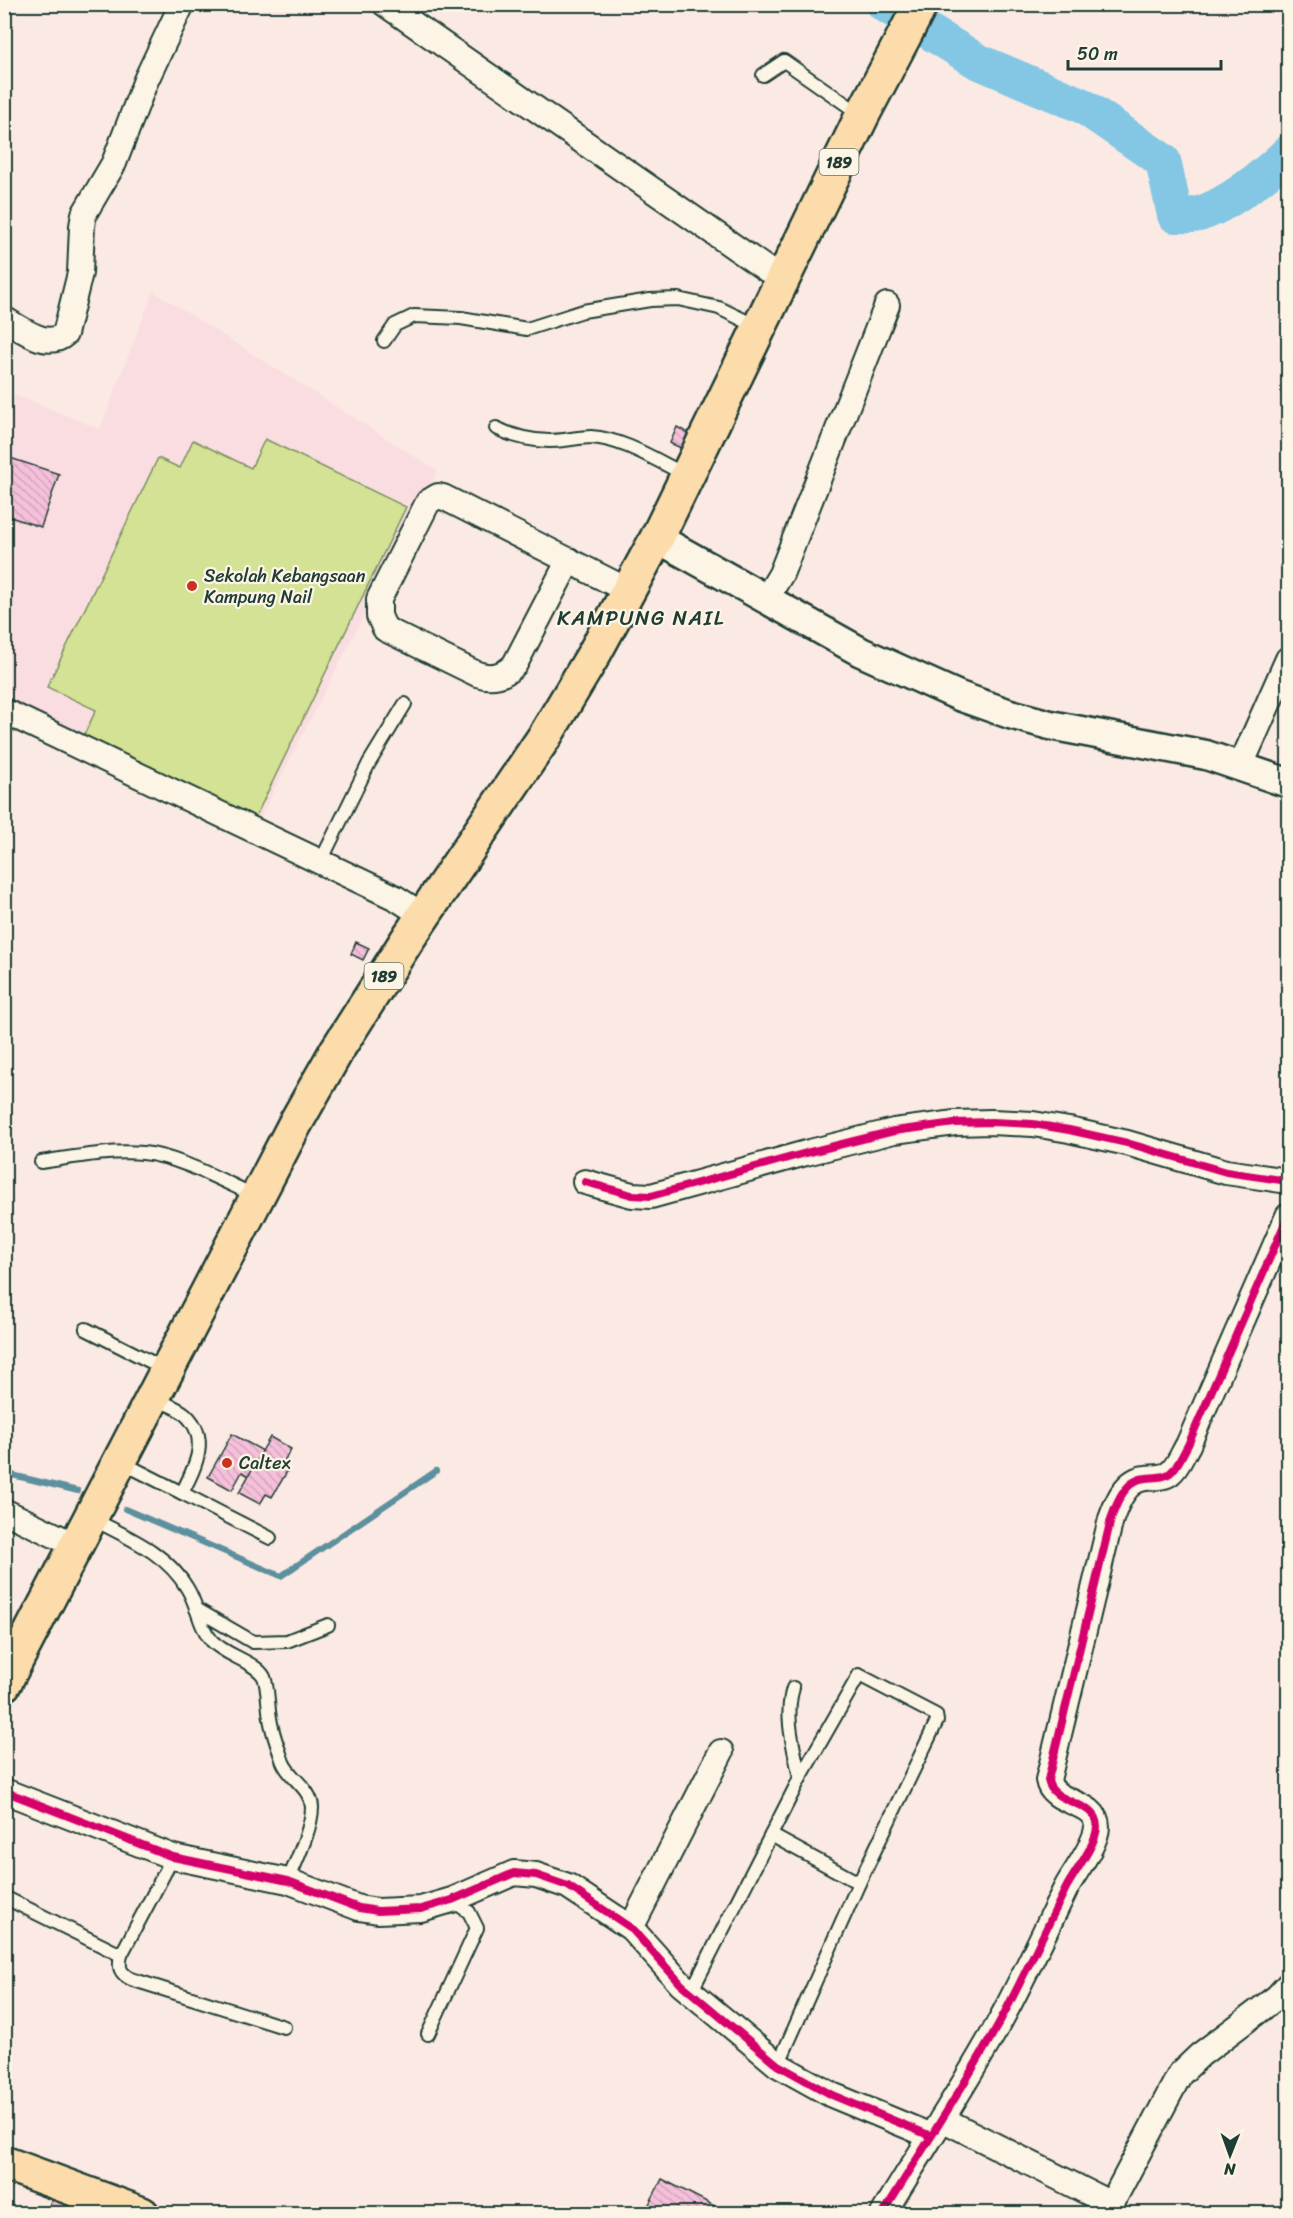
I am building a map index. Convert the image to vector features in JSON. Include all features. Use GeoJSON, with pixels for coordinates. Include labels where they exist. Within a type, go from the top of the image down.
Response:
{"type":"FeatureCollection","features":[{"type":"Feature","properties":{"kind":"main road","name":"189"},"geometry":{"type":"LineString","coordinates":[[4,1684],[295,1124],[337,1050],[544,736],[629,591],[862,116],[921,4]]}},
{"type":"Feature","properties":{"kind":"main road"},"geometry":{"type":"LineString","coordinates":[[4,2163],[142,2214]]}},
{"type":"Feature","properties":{"kind":"street"},"geometry":{"type":"LineString","coordinates":[[4,319],[45,340],[60,339],[65,334],[80,273],[84,214],[114,163],[146,80],[182,4]]}},
{"type":"Feature","properties":{"kind":"street"},"geometry":{"type":"LineString","coordinates":[[385,4],[782,280]]}},
{"type":"Feature","properties":{"kind":"street"},"geometry":{"type":"LineString","coordinates":[[766,599],[780,574],[887,305]]}},
{"type":"Feature","properties":{"kind":"street"},"geometry":{"type":"LineString","coordinates":[[568,560],[515,664],[498,676],[477,674],[385,629],[379,616],[379,599],[429,502],[438,496],[568,560],[629,591]]}},
{"type":"Feature","properties":{"kind":"street"},"geometry":{"type":"LineString","coordinates":[[657,538],[861,652],[959,696],[1010,714],[1096,735],[1185,750],[1241,765],[1288,783]]}},
{"type":"Feature","properties":{"kind":"street"},"geometry":{"type":"LineString","coordinates":[[1241,765],[1288,659]]}},
{"type":"Feature","properties":{"kind":"street"},"geometry":{"type":"LineString","coordinates":[[4,711],[396,898],[424,916]]}},
{"type":"Feature","properties":{"kind":"street"},"geometry":{"type":"LineString","coordinates":[[585,1182],[632,1195],[651,1196],[894,1131],[955,1123],[991,1122],[1033,1124],[1069,1130],[1127,1143],[1226,1172],[1288,1180]]}},
{"type":"Feature","properties":{"kind":"street"},"geometry":{"type":"LineString","coordinates":[[884,2214],[1005,2012],[1073,1874],[1094,1839],[1097,1829],[1093,1815],[1054,1793],[1048,1780],[1110,1519],[1117,1503],[1130,1485],[1143,1478],[1165,1476],[1171,1473],[1188,1445],[1288,1216]]}},
{"type":"Feature","properties":{"kind":"street"},"geometry":{"type":"LineString","coordinates":[[4,1511],[84,1532]]}},
{"type":"Feature","properties":{"kind":"street"},"geometry":{"type":"LineString","coordinates":[[631,1928],[721,1752]]}},
{"type":"Feature","properties":{"kind":"street"},"geometry":{"type":"LineString","coordinates":[[4,1791],[173,1857],[288,1881],[359,1908],[378,1911],[421,1909],[452,1900],[514,1873],[536,1875],[568,1886],[631,1928],[681,1984],[778,2065],[832,2096],[936,2127],[1109,2209],[1180,2074],[1200,2055],[1277,1997],[1288,1984]]}},
{"type":"Feature","properties":{"kind":"lane"},"geometry":{"type":"LineString","coordinates":[[763,75],[784,61],[862,116]]}},
{"type":"Feature","properties":{"kind":"lane"},"geometry":{"type":"LineString","coordinates":[[384,341],[395,325],[414,316],[461,318],[527,329],[583,310],[650,300],[678,299],[719,308],[759,327]]}},
{"type":"Feature","properties":{"kind":"lane"},"geometry":{"type":"LineString","coordinates":[[496,428],[534,441],[548,442],[591,437],[606,440],[618,443],[687,475]]}},
{"type":"Feature","properties":{"kind":"lane"},"geometry":{"type":"LineString","coordinates":[[320,862],[369,763],[405,704]]}},
{"type":"Feature","properties":{"kind":"lane"},"geometry":{"type":"LineString","coordinates":[[41,1162],[91,1155],[144,1153],[171,1159],[257,1197]]}},
{"type":"Feature","properties":{"kind":"lane"},"geometry":{"type":"LineString","coordinates":[[86,1329],[161,1384],[197,1430],[200,1449],[182,1493]]}},
{"type":"Feature","properties":{"kind":"lane"},"geometry":{"type":"LineString","coordinates":[[121,1462],[270,1538]]}},
{"type":"Feature","properties":{"kind":"lane"},"geometry":{"type":"LineString","coordinates":[[84,1532],[129,1536],[153,1551],[175,1571],[188,1589],[200,1620],[211,1640],[229,1655],[249,1663],[264,1677],[271,1721],[284,1764],[303,1788],[311,1803],[309,1824],[288,1881]]}},
{"type":"Feature","properties":{"kind":"lane"},"geometry":{"type":"LineString","coordinates":[[196,1609],[253,1642],[288,1641],[328,1625]]}},
{"type":"Feature","properties":{"kind":"lane"},"geometry":{"type":"LineString","coordinates":[[691,1992],[800,1778],[859,1676],[863,1676],[938,1717],[859,1883],[778,2065]]}},
{"type":"Feature","properties":{"kind":"lane"},"geometry":{"type":"LineString","coordinates":[[794,1688],[789,1711],[800,1778]]}},
{"type":"Feature","properties":{"kind":"lane"},"geometry":{"type":"LineString","coordinates":[[771,1835],[859,1883]]}},
{"type":"Feature","properties":{"kind":"lane"},"geometry":{"type":"LineString","coordinates":[[173,1857],[121,1955],[120,1971],[131,1979],[284,2027]]}},
{"type":"Feature","properties":{"kind":"lane"},"geometry":{"type":"LineString","coordinates":[[4,1897],[121,1955]]}},
{"type":"Feature","properties":{"kind":"lane"},"geometry":{"type":"LineString","coordinates":[[428,2034],[477,1928],[469,1912],[452,1900]]}},
{"type":"Feature","properties":{"kind":"shaded area","name":"Sekolah Kebangsaan Kampung Nail"},"geometry":{"type":"Polygon","coordinates":[[[153,291],[438,471],[257,824],[5,701],[4,390],[100,429],[153,291]]]}},
{"type":"Feature","properties":{"kind":"green space"},"geometry":{"type":"Polygon","coordinates":[[[265,439],[406,507],[254,820],[83,737],[96,710],[47,687],[158,458],[180,468],[193,440],[251,468],[265,439]]]}},
{"type":"Feature","properties":{"kind":"building"},"geometry":{"type":"Polygon","coordinates":[[[677,427],[688,433],[681,448],[670,443],[677,427]]]}},
{"type":"Feature","properties":{"kind":"building"},"geometry":{"type":"Polygon","coordinates":[[[4,456],[59,474],[41,527],[4,515],[9,500],[4,499],[4,456]]]}},
{"type":"Feature","properties":{"kind":"building"},"geometry":{"type":"Polygon","coordinates":[[[356,942],[369,948],[363,960],[351,954],[356,942]]]}},
{"type":"Feature","properties":{"kind":"building"},"geometry":{"type":"Polygon","coordinates":[[[232,1434],[263,1451],[249,1476],[242,1472],[232,1490],[208,1477],[232,1434]]]}},
{"type":"Feature","properties":{"kind":"building"},"geometry":{"type":"Polygon","coordinates":[[[270,1437],[291,1449],[281,1466],[288,1470],[272,1497],[266,1494],[260,1504],[239,1493],[270,1437]]]}},
{"type":"Feature","properties":{"kind":"building"},"geometry":{"type":"Polygon","coordinates":[[[662,2179],[730,2214],[644,2214],[662,2179]]]}},
{"type":"Feature","properties":{"kind":"building"},"geometry":{"type":"Polygon","coordinates":[[[53,2198],[82,2214],[45,2214],[53,2198]]]}},
{"type":"Feature","properties":{"kind":"waterway"},"geometry":{"type":"LineString","coordinates":[[884,4],[977,61],[1083,106],[1163,161],[1175,215],[1199,214],[1222,204],[1258,179],[1288,153]]}},
{"type":"Feature","properties":{"kind":"waterway"},"geometry":{"type":"LineString","coordinates":[[125,1509],[281,1576],[436,1471]]}},
{"type":"Feature","properties":{"kind":"waterway"},"geometry":{"type":"LineString","coordinates":[[4,1473],[78,1491]]}},
{"type":"Feature","properties":{"kind":"cycle path"},"geometry":{"type":"LineString","coordinates":[[585,1182],[632,1195],[651,1196],[894,1131],[955,1123],[991,1122],[1033,1124],[1069,1130],[1127,1143],[1226,1172],[1288,1181]]}},
{"type":"Feature","properties":{"kind":"cycle path"},"geometry":{"type":"LineString","coordinates":[[883,2214],[992,2036],[1066,1888],[1093,1842],[1097,1827],[1095,1818],[1083,1807],[1057,1794],[1051,1788],[1048,1780],[1111,1519],[1123,1492],[1133,1482],[1168,1475],[1178,1464],[1288,1216]]}},
{"type":"Feature","properties":{"kind":"cycle path"},"geometry":{"type":"LineString","coordinates":[[4,1791],[173,1857],[288,1881],[359,1908],[378,1911],[421,1909],[452,1900],[514,1873],[536,1875],[568,1886],[631,1928],[681,1984],[778,2065],[832,2095],[931,2136]]}},
{"type":"Feature","properties":{"kind":"place","name":"Sekolah Kebangsaan Kampung Nail"},"geometry":{"type":"Point","coordinates":[192,586]}},
{"type":"Feature","properties":{"kind":"place","name":"Caltex"},"geometry":{"type":"Point","coordinates":[227,1463]}},
{"type":"Feature","properties":{"kind":"district","name":"KAMPUNG NAIL"},"geometry":{"type":"Point","coordinates":[641,618]}}]}
